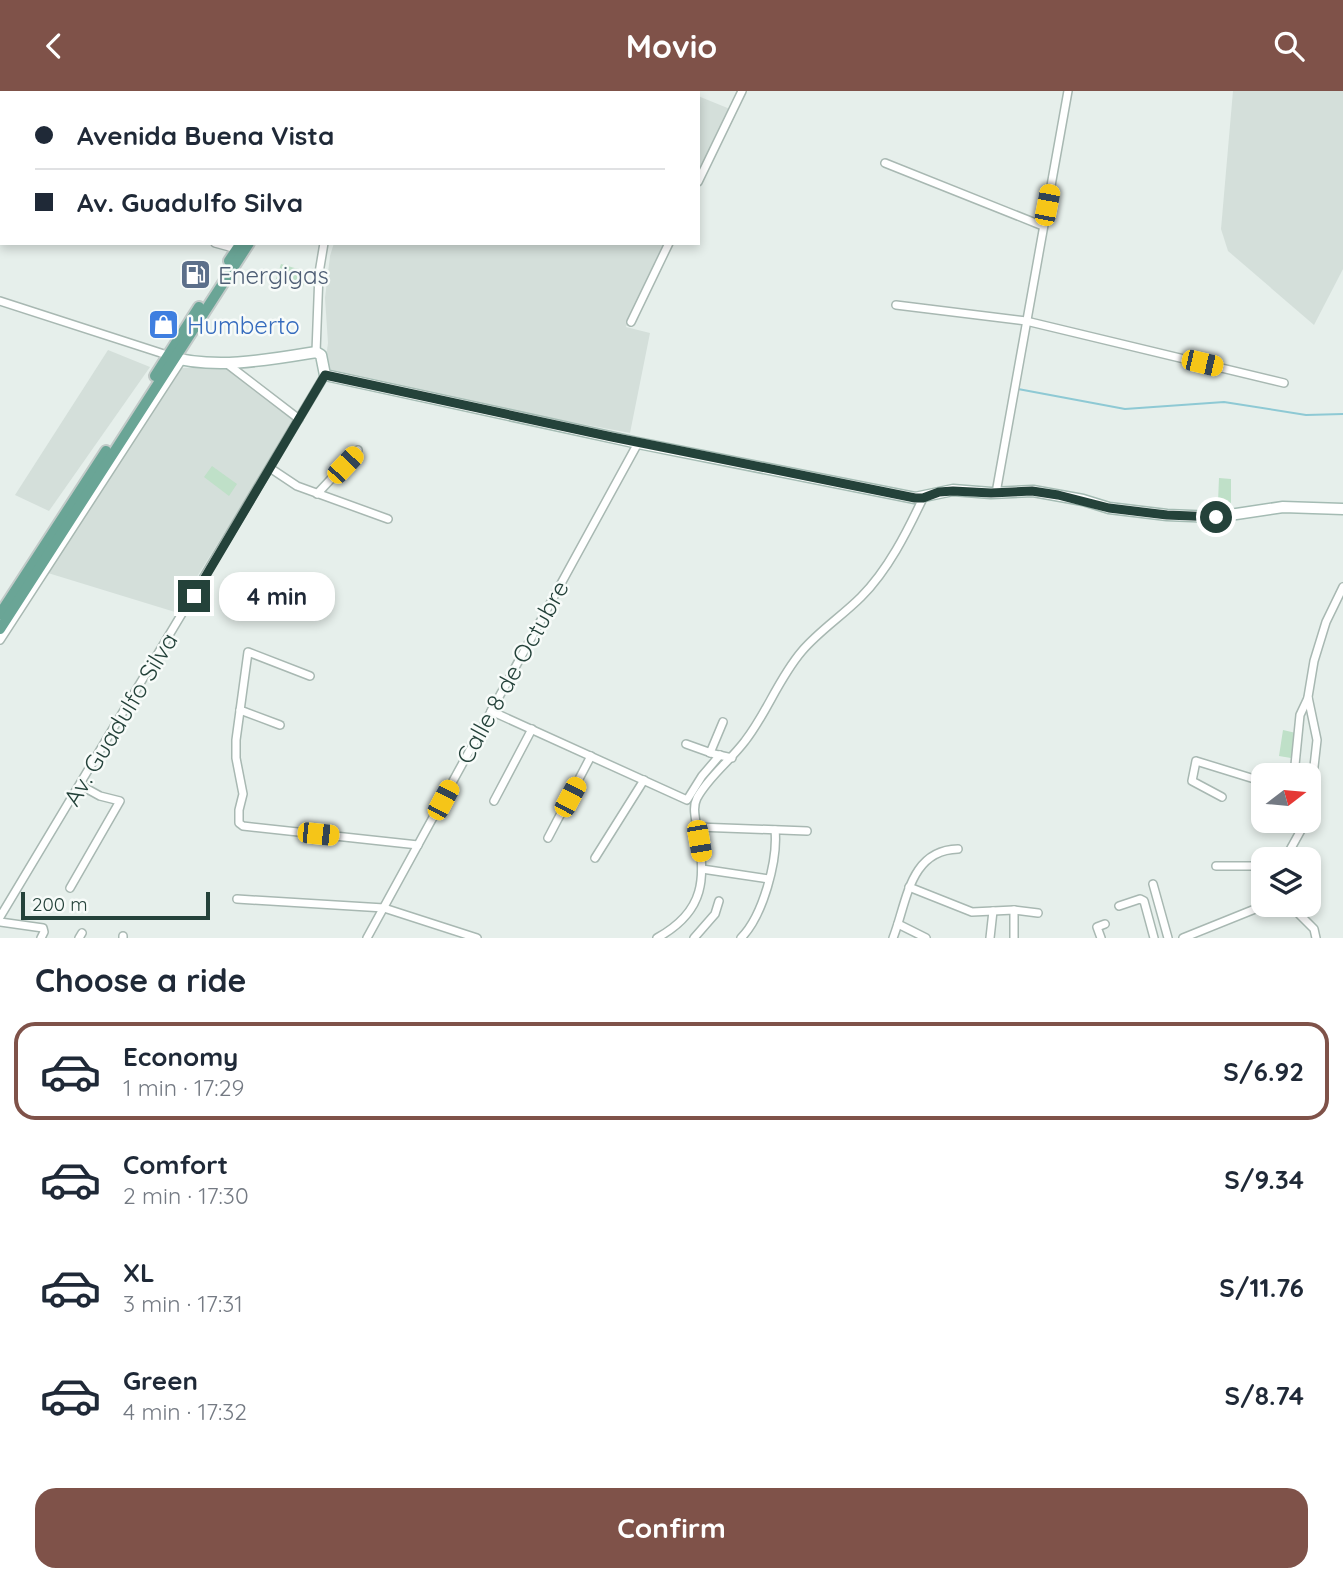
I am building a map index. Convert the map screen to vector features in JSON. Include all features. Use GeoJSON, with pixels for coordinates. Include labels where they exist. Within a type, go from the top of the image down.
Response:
{"type":"FeatureCollection","features":[{"type":"Feature","properties":{"kind":"main road"},"geometry":{"type":"LineString","coordinates":[[0,614],[248,245]]}},
{"type":"Feature","properties":{"kind":"main road"},"geometry":{"type":"LineString","coordinates":[[174,358],[239,246]]}},
{"type":"Feature","properties":{"kind":"main road"},"geometry":{"type":"LineString","coordinates":[[0,629],[89,484]]}},
{"type":"Feature","properties":{"kind":"street"},"geometry":{"type":"LineString","coordinates":[[700,178],[742,91]]}},
{"type":"Feature","properties":{"kind":"street"},"geometry":{"type":"LineString","coordinates":[[996,493],[1068,91]]}},
{"type":"Feature","properties":{"kind":"street"},"geometry":{"type":"LineString","coordinates":[[885,163],[1043,226]]}},
{"type":"Feature","properties":{"kind":"street"},"geometry":{"type":"LineString","coordinates":[[316,352],[319,273],[324,245]]}},
{"type":"Feature","properties":{"kind":"street"},"geometry":{"type":"LineString","coordinates":[[631,322],[668,245]]}},
{"type":"Feature","properties":{"kind":"street"},"geometry":{"type":"LineString","coordinates":[[0,301],[174,358],[225,362],[281,358],[316,352],[321,355],[325,375],[638,443],[923,498],[939,492],[953,491],[1032,491],[1109,508],[1167,515],[1216,517],[1283,507],[1343,509]]}},
{"type":"Feature","properties":{"kind":"street"},"geometry":{"type":"LineString","coordinates":[[897,305],[1026,321],[1284,383]]}},
{"type":"Feature","properties":{"kind":"street"},"geometry":{"type":"LineString","coordinates":[[0,640],[174,358]]}},
{"type":"Feature","properties":{"kind":"street"},"geometry":{"type":"LineString","coordinates":[[225,362],[299,419]]}},
{"type":"Feature","properties":{"kind":"street","name":"Av. Guadulfo Silva"},"geometry":{"type":"LineString","coordinates":[[0,920],[325,375]]}},
{"type":"Feature","properties":{"kind":"street","name":"Calle 8 de Octubre"},"geometry":{"type":"LineString","coordinates":[[367,938],[638,443]]}},
{"type":"Feature","properties":{"kind":"street"},"geometry":{"type":"LineString","coordinates":[[317,494],[358,450]]}},
{"type":"Feature","properties":{"kind":"street"},"geometry":{"type":"LineString","coordinates":[[270,468],[297,486],[388,519]]}},
{"type":"Feature","properties":{"kind":"street"},"geometry":{"type":"LineString","coordinates":[[657,938],[674,927],[689,912],[703,881],[694,805],[697,799],[715,774],[732,758],[760,719],[782,676],[803,650],[863,596],[883,568],[923,498]]}},
{"type":"Feature","properties":{"kind":"street"},"geometry":{"type":"LineString","coordinates":[[1295,763],[1300,715],[1308,697],[1314,661],[1326,622],[1343,587]]}},
{"type":"Feature","properties":{"kind":"street"},"geometry":{"type":"LineString","coordinates":[[310,676],[248,652],[236,758],[243,794],[239,823],[243,826],[418,845]]}},
{"type":"Feature","properties":{"kind":"street"},"geometry":{"type":"LineString","coordinates":[[1308,697],[1317,740],[1314,763]]}},
{"type":"Feature","properties":{"kind":"street"},"geometry":{"type":"LineString","coordinates":[[240,710],[280,725]]}},
{"type":"Feature","properties":{"kind":"street"},"geometry":{"type":"LineString","coordinates":[[491,711],[687,800],[720,755]]}},
{"type":"Feature","properties":{"kind":"street"},"geometry":{"type":"LineString","coordinates":[[710,753],[723,722]]}},
{"type":"Feature","properties":{"kind":"street"},"geometry":{"type":"LineString","coordinates":[[494,801],[532,729]]}},
{"type":"Feature","properties":{"kind":"street"},"geometry":{"type":"LineString","coordinates":[[686,744],[732,758]]}},
{"type":"Feature","properties":{"kind":"street"},"geometry":{"type":"LineString","coordinates":[[548,838],[591,756]]}},
{"type":"Feature","properties":{"kind":"street"},"geometry":{"type":"LineString","coordinates":[[1223,797],[1192,781],[1197,760],[1251,778]]}},
{"type":"Feature","properties":{"kind":"street"},"geometry":{"type":"LineString","coordinates":[[595,858],[644,780]]}},
{"type":"Feature","properties":{"kind":"street"},"geometry":{"type":"LineString","coordinates":[[70,888],[120,801],[100,796],[80,785]]}},
{"type":"Feature","properties":{"kind":"street"},"geometry":{"type":"LineString","coordinates":[[697,827],[807,831]]}},
{"type":"Feature","properties":{"kind":"street"},"geometry":{"type":"LineString","coordinates":[[741,938],[748,931],[769,879],[777,849],[775,829]]}},
{"type":"Feature","properties":{"kind":"street"},"geometry":{"type":"LineString","coordinates":[[893,938],[917,869],[931,857],[948,849],[958,849]]}},
{"type":"Feature","properties":{"kind":"street"},"geometry":{"type":"LineString","coordinates":[[1216,866],[1251,866]]}},
{"type":"Feature","properties":{"kind":"street"},"geometry":{"type":"LineString","coordinates":[[702,869],[769,879]]}},
{"type":"Feature","properties":{"kind":"street"},"geometry":{"type":"LineString","coordinates":[[1153,884],[1168,938]]}},
{"type":"Feature","properties":{"kind":"street"},"geometry":{"type":"LineString","coordinates":[[909,887],[972,912],[1038,913]]}},
{"type":"Feature","properties":{"kind":"street"},"geometry":{"type":"LineString","coordinates":[[237,899],[384,908],[477,938]]}},
{"type":"Feature","properties":{"kind":"street"},"geometry":{"type":"LineString","coordinates":[[1119,906],[1140,899],[1144,901],[1154,938]]}},
{"type":"Feature","properties":{"kind":"street"},"geometry":{"type":"LineString","coordinates":[[694,938],[715,914],[719,901]]}},
{"type":"Feature","properties":{"kind":"street"},"geometry":{"type":"LineString","coordinates":[[990,938],[993,911]]}},
{"type":"Feature","properties":{"kind":"street"},"geometry":{"type":"LineString","coordinates":[[1014,911],[1014,938]]}},
{"type":"Feature","properties":{"kind":"street"},"geometry":{"type":"LineString","coordinates":[[1183,938],[1251,911]]}},
{"type":"Feature","properties":{"kind":"street"},"geometry":{"type":"LineString","coordinates":[[1302,917],[1314,929],[1316,938]]}},
{"type":"Feature","properties":{"kind":"street"},"geometry":{"type":"LineString","coordinates":[[0,920],[43,928],[41,938]]}},
{"type":"Feature","properties":{"kind":"street"},"geometry":{"type":"LineString","coordinates":[[898,924],[926,938]]}},
{"type":"Feature","properties":{"kind":"street"},"geometry":{"type":"LineString","coordinates":[[1101,938],[1097,927],[1105,924]]}},
{"type":"Feature","properties":{"kind":"shaded area"},"geometry":{"type":"Polygon","coordinates":[[[1233,91],[1343,91],[1343,269],[1314,325],[1228,251],[1221,229],[1233,91]]]}},
{"type":"Feature","properties":{"kind":"shaded area"},"geometry":{"type":"Polygon","coordinates":[[[700,97],[730,109],[700,168],[700,97]]]}},
{"type":"Feature","properties":{"kind":"shaded area"},"geometry":{"type":"Polygon","coordinates":[[[333,245],[663,245],[626,327],[650,333],[630,433],[392,388],[329,371],[325,364],[328,343],[325,298],[333,245]]]}},
{"type":"Feature","properties":{"kind":"shaded area"},"geometry":{"type":"Polygon","coordinates":[[[108,350],[150,367],[49,511],[15,495],[108,350]]]}},
{"type":"Feature","properties":{"kind":"shaded area"},"geometry":{"type":"Polygon","coordinates":[[[236,366],[298,415],[175,612],[48,573],[182,368],[236,366]]]}},
{"type":"Feature","properties":{"kind":"green space"},"geometry":{"type":"Polygon","coordinates":[[[281,264],[308,272],[303,287],[276,279],[281,264]]]}},
{"type":"Feature","properties":{"kind":"green space"},"geometry":{"type":"Polygon","coordinates":[[[212,466],[237,484],[229,496],[204,477],[212,466]]]}},
{"type":"Feature","properties":{"kind":"green space"},"geometry":{"type":"Polygon","coordinates":[[[1219,478],[1231,479],[1231,503],[1218,502],[1219,478]]]}},
{"type":"Feature","properties":{"kind":"green space"},"geometry":{"type":"Polygon","coordinates":[[[1283,730],[1296,733],[1291,758],[1279,756],[1283,730]]]}},
{"type":"Feature","properties":{"kind":"waterway"},"geometry":{"type":"LineString","coordinates":[[1018,389],[1125,409],[1224,402],[1306,415],[1343,414]]}},
{"type":"Feature","properties":{"kind":"place","name":"Energigas"},"geometry":{"type":"Point","coordinates":[195,275]}},
{"type":"Feature","properties":{"kind":"place","name":"Humberto"},"geometry":{"type":"Point","coordinates":[164,325]}},
{"type":"Feature","properties":{"kind":"route"},"geometry":{"type":"LineString","coordinates":[[194,596],[325,375],[384,390],[915,498],[953,491],[1032,491],[1083,500],[1109,508],[1167,515],[1216,517]]}}]}
